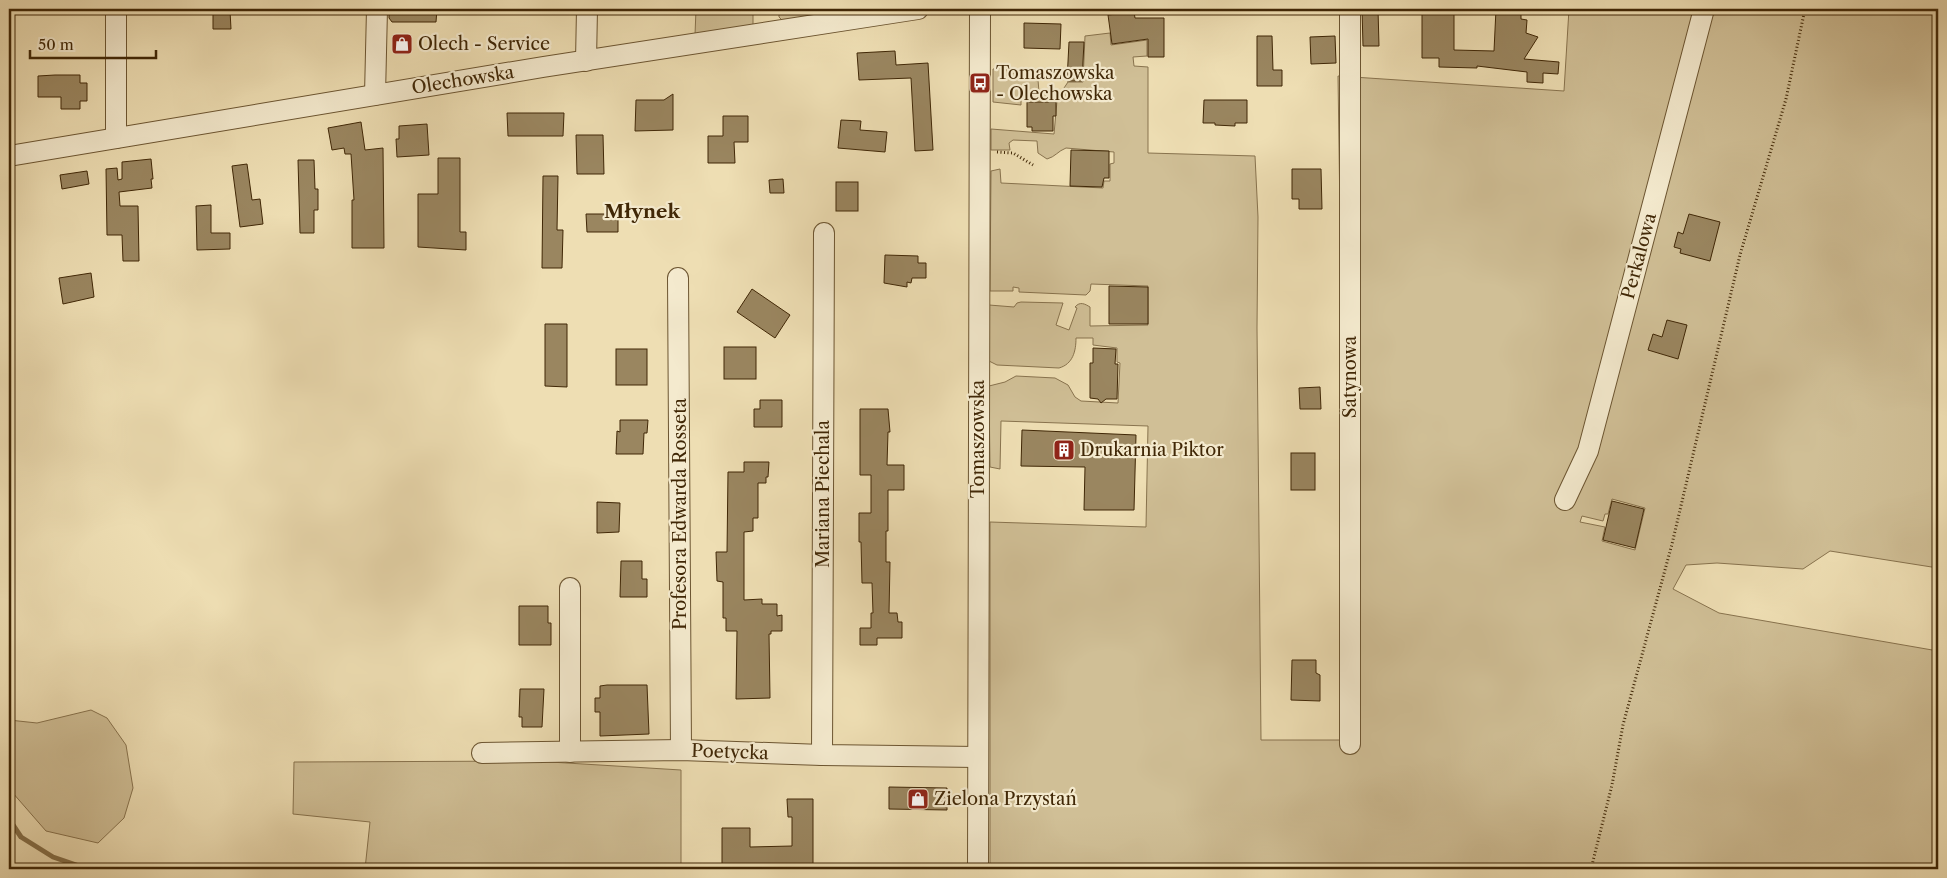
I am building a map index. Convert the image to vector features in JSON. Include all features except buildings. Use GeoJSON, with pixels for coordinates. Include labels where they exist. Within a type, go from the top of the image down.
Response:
{"type":"FeatureCollection","features":[{"type":"Feature","properties":{"kind":"street"},"geometry":{"type":"LineString","coordinates":[[116,9],[116,138]]}},
{"type":"Feature","properties":{"kind":"street"},"geometry":{"type":"LineString","coordinates":[[375,95],[377,9]]}},
{"type":"Feature","properties":{"kind":"street"},"geometry":{"type":"LineString","coordinates":[[586,61],[587,9]]}},
{"type":"Feature","properties":{"kind":"street","name":"Olechowska"},"geometry":{"type":"LineString","coordinates":[[9,156],[375,95],[918,9]]}},
{"type":"Feature","properties":{"kind":"street","name":"Tomaszowska"},"geometry":{"type":"LineString","coordinates":[[978,869],[980,9]]}},
{"type":"Feature","properties":{"kind":"street","name":"Satynowa"},"geometry":{"type":"LineString","coordinates":[[1350,9],[1350,744]]}},
{"type":"Feature","properties":{"kind":"street","name":"Perkalowa"},"geometry":{"type":"LineString","coordinates":[[1565,500],[1588,451],[1704,9]]}},
{"type":"Feature","properties":{"kind":"street","name":"Mariana Piechala"},"geometry":{"type":"LineString","coordinates":[[822,755],[824,233]]}},
{"type":"Feature","properties":{"kind":"street","name":"Profesora Edwarda Rosseta"},"geometry":{"type":"LineString","coordinates":[[678,278],[681,750]]}},
{"type":"Feature","properties":{"kind":"street"},"geometry":{"type":"LineString","coordinates":[[570,588],[570,752]]}},
{"type":"Feature","properties":{"kind":"street","name":"Poetycka"},"geometry":{"type":"LineString","coordinates":[[482,754],[681,750],[977,758]]}},
{"type":"Feature","properties":{"kind":"path"},"geometry":{"type":"LineString","coordinates":[[1591,869],[1612,785],[1623,725],[1672,544],[1740,255],[1786,99],[1806,9]]}},
{"type":"Feature","properties":{"kind":"path"},"geometry":{"type":"LineString","coordinates":[[994,152],[1013,153],[1034,165]]}},
{"type":"Feature","properties":{"kind":"shaded area"},"geometry":{"type":"Polygon","coordinates":[[[696,9],[764,9],[764,12],[753,13],[753,27],[695,35],[696,9]]]}},
{"type":"Feature","properties":{"kind":"shaded area"},"geometry":{"type":"Polygon","coordinates":[[[779,9],[863,9],[783,21],[779,17],[779,9]]]}},
{"type":"Feature","properties":{"kind":"shaded area"},"geometry":{"type":"Polygon","coordinates":[[[1569,9],[1938,9],[1938,568],[1830,551],[1803,569],[1717,563],[1686,565],[1673,589],[1719,613],[1938,651],[1938,869],[990,869],[990,522],[1146,527],[1148,426],[1001,421],[1000,469],[990,467],[989,386],[1005,382],[1016,376],[1055,378],[1068,385],[1075,397],[1081,401],[1118,403],[1120,363],[1117,362],[1117,348],[1093,345],[1093,338],[1076,338],[1071,360],[1059,368],[997,365],[989,361],[989,305],[1014,307],[1017,303],[1021,302],[1063,303],[1056,325],[1069,330],[1077,308],[1075,307],[1081,304],[1090,307],[1090,326],[1148,325],[1148,286],[1091,284],[1090,291],[1086,295],[1019,292],[1019,288],[1013,287],[1013,291],[990,291],[991,171],[1000,169],[1001,183],[1103,188],[1104,181],[1110,181],[1110,164],[1114,163],[1114,152],[1066,148],[1047,159],[1038,153],[1037,141],[1013,140],[1009,143],[1010,150],[991,150],[991,129],[1054,134],[1057,101],[1021,99],[1021,105],[993,102],[993,69],[1003,68],[1025,79],[1038,80],[1039,92],[1062,91],[1068,82],[1083,82],[1085,36],[1110,33],[1111,45],[1147,40],[1147,56],[1133,57],[1134,66],[1148,67],[1148,153],[1255,156],[1258,217],[1257,328],[1261,740],[1353,740],[1353,537],[1340,217],[1338,76],[1564,91],[1569,9]],[[1612,499],[1608,514],[1605,514],[1603,521],[1582,516],[1580,522],[1605,527],[1602,541],[1635,550],[1645,508],[1612,499]]]}},
{"type":"Feature","properties":{"kind":"shaded area"},"geometry":{"type":"Polygon","coordinates":[[[91,710],[107,718],[126,745],[133,788],[124,818],[98,843],[46,831],[12,792],[9,785],[9,720],[37,723],[91,710]]]}},
{"type":"Feature","properties":{"kind":"shaded area"},"geometry":{"type":"Polygon","coordinates":[[[534,761],[681,770],[681,869],[365,869],[370,822],[293,814],[294,762],[534,761]]]}},
{"type":"Feature","properties":{"kind":"waterway"},"geometry":{"type":"LineString","coordinates":[[9,819],[21,837],[53,857],[88,869]]}},
{"type":"Feature","properties":{"kind":"place","name":"Olech - Service"},"geometry":{"type":"Point","coordinates":[402,44]}},
{"type":"Feature","properties":{"kind":"place","name":"Tomaszowska - Olechowska"},"geometry":{"type":"Point","coordinates":[980,83]}},
{"type":"Feature","properties":{"kind":"place","name":"Drukarnia Piktor"},"geometry":{"type":"Point","coordinates":[1064,450]}},
{"type":"Feature","properties":{"kind":"place","name":"Zielona Przystań"},"geometry":{"type":"Point","coordinates":[918,799]}},
{"type":"Feature","properties":{"kind":"district","name":"Młynek"},"geometry":{"type":"Point","coordinates":[642,211]}}]}
